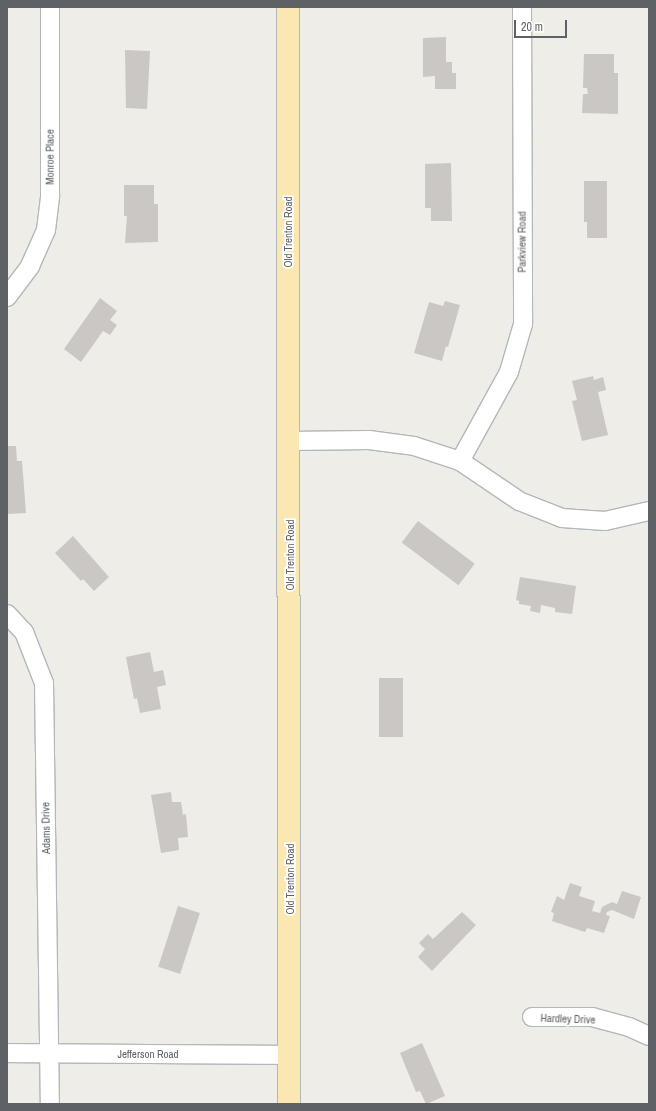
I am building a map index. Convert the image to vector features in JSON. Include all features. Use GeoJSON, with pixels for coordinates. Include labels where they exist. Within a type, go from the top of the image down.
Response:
{"type":"FeatureCollection","features":[{"type":"Feature","properties":{"kind":"main road","name":"Old Trenton Road"},"geometry":{"type":"LineString","coordinates":[[288,7],[290,441],[289,1104]]}},
{"type":"Feature","properties":{"kind":"street","name":"Monroe Place"},"geometry":{"type":"LineString","coordinates":[[7,297],[30,266],[46,230],[50,195],[50,7]]}},
{"type":"Feature","properties":{"kind":"street","name":"Parkview Road"},"geometry":{"type":"LineString","coordinates":[[460,461],[509,372],[523,324],[522,7]]}},
{"type":"Feature","properties":{"kind":"street"},"geometry":{"type":"LineString","coordinates":[[290,441],[369,440],[414,446],[460,461],[519,501],[562,518],[606,521],[649,511]]}},
{"type":"Feature","properties":{"kind":"street","name":"Adams Drive"},"geometry":{"type":"LineString","coordinates":[[7,614],[24,632],[44,683],[48,1053],[50,1104]]}},
{"type":"Feature","properties":{"kind":"street","name":"Hardley Drive"},"geometry":{"type":"LineString","coordinates":[[532,1017],[592,1017],[629,1027],[649,1036]]}},
{"type":"Feature","properties":{"kind":"street","name":"Jefferson Road"},"geometry":{"type":"LineString","coordinates":[[7,1053],[290,1055]]}},
{"type":"Feature","properties":{"kind":"building"},"geometry":{"type":"Polygon","coordinates":[[[446,37],[446,62],[452,62],[452,73],[456,73],[456,89],[435,89],[435,76],[423,77],[423,38],[446,37]]]}},
{"type":"Feature","properties":{"kind":"building"},"geometry":{"type":"Polygon","coordinates":[[[125,50],[150,51],[147,109],[126,108],[125,50]]]}},
{"type":"Feature","properties":{"kind":"building"},"geometry":{"type":"Polygon","coordinates":[[[584,54],[614,54],[614,73],[618,73],[618,114],[582,113],[583,94],[588,94],[587,88],[583,88],[584,54]]]}},
{"type":"Feature","properties":{"kind":"building"},"geometry":{"type":"Polygon","coordinates":[[[451,163],[452,221],[431,221],[431,208],[425,208],[425,164],[451,163]]]}},
{"type":"Feature","properties":{"kind":"building"},"geometry":{"type":"Polygon","coordinates":[[[584,181],[607,181],[607,238],[587,238],[587,222],[584,222],[584,181]]]}},
{"type":"Feature","properties":{"kind":"building"},"geometry":{"type":"Polygon","coordinates":[[[124,185],[154,185],[154,204],[158,204],[158,242],[125,243],[127,216],[124,216],[124,185]]]}},
{"type":"Feature","properties":{"kind":"building"},"geometry":{"type":"Polygon","coordinates":[[[100,298],[117,311],[110,320],[117,325],[110,335],[103,331],[81,362],[64,349],[100,298]]]}},
{"type":"Feature","properties":{"kind":"building"},"geometry":{"type":"Polygon","coordinates":[[[445,301],[460,305],[448,347],[446,346],[442,361],[414,353],[429,302],[443,306],[445,301]]]}},
{"type":"Feature","properties":{"kind":"building"},"geometry":{"type":"Polygon","coordinates":[[[593,376],[594,380],[603,377],[606,390],[598,392],[608,435],[582,441],[572,401],[577,400],[572,381],[593,376]]]}},
{"type":"Feature","properties":{"kind":"building"},"geometry":{"type":"Polygon","coordinates":[[[7,446],[16,446],[17,461],[22,461],[26,513],[7,514],[7,446]]]}},
{"type":"Feature","properties":{"kind":"building"},"geometry":{"type":"Polygon","coordinates":[[[418,521],[475,564],[458,585],[402,543],[418,521]]]}},
{"type":"Feature","properties":{"kind":"building"},"geometry":{"type":"Polygon","coordinates":[[[73,536],[109,577],[94,591],[83,579],[81,581],[55,553],[73,536]]]}},
{"type":"Feature","properties":{"kind":"building"},"geometry":{"type":"Polygon","coordinates":[[[520,577],[576,586],[572,614],[555,612],[555,608],[541,605],[540,613],[530,611],[531,606],[519,604],[519,601],[516,600],[520,577]]]}},
{"type":"Feature","properties":{"kind":"building"},"geometry":{"type":"Polygon","coordinates":[[[150,652],[154,672],[163,670],[166,685],[157,687],[161,709],[140,713],[137,698],[134,699],[126,657],[150,652]]]}},
{"type":"Feature","properties":{"kind":"building"},"geometry":{"type":"Polygon","coordinates":[[[379,678],[403,678],[403,737],[379,737],[379,678]]]}},
{"type":"Feature","properties":{"kind":"building"},"geometry":{"type":"Polygon","coordinates":[[[171,792],[172,802],[181,802],[183,815],[186,814],[188,837],[178,838],[179,850],[161,853],[151,795],[171,792]]]}},
{"type":"Feature","properties":{"kind":"building"},"geometry":{"type":"Polygon","coordinates":[[[570,883],[582,887],[579,896],[595,901],[592,911],[600,913],[602,907],[612,902],[617,904],[622,891],[641,897],[634,919],[612,910],[607,912],[606,915],[610,916],[604,933],[587,928],[585,932],[552,921],[554,913],[551,912],[557,896],[564,900],[570,883]]]}},
{"type":"Feature","properties":{"kind":"building"},"geometry":{"type":"Polygon","coordinates":[[[178,906],[200,913],[180,974],[158,967],[178,906]]]}},
{"type":"Feature","properties":{"kind":"building"},"geometry":{"type":"Polygon","coordinates":[[[462,912],[476,925],[432,971],[418,957],[425,949],[419,943],[428,934],[433,939],[462,912]]]}},
{"type":"Feature","properties":{"kind":"building"},"geometry":{"type":"Polygon","coordinates":[[[422,1043],[445,1096],[426,1104],[420,1091],[416,1092],[400,1053],[422,1043]]]}}]}
